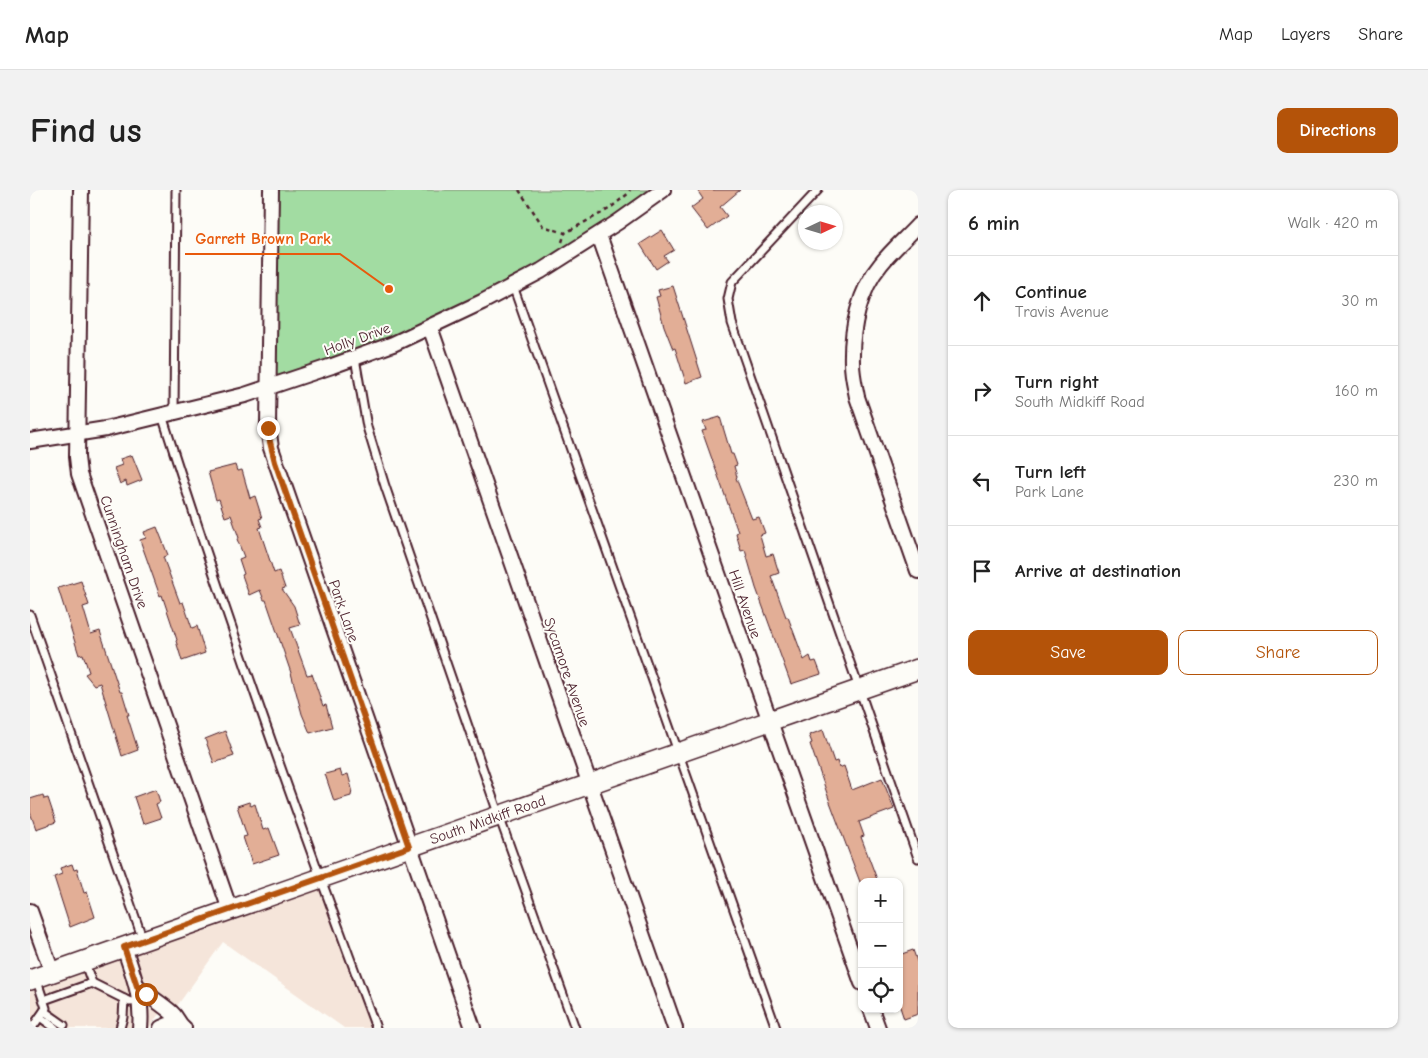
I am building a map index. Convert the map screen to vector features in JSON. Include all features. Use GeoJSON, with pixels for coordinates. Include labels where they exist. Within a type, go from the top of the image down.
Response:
{"type":"FeatureCollection","features":[{"type":"Feature","properties":{"kind":"main road","name":"South Midkiff Road"},"geometry":{"type":"LineString","coordinates":[[39,976],[918,670]]}},
{"type":"Feature","properties":{"kind":"street","name":"Cunningham Drive"},"geometry":{"type":"LineString","coordinates":[[81,190],[77,457],[81,480],[230,910]]}},
{"type":"Feature","properties":{"kind":"street","name":"Park Lane"},"geometry":{"type":"LineString","coordinates":[[271,190],[268,386],[268,426],[271,448],[473,1028]]}},
{"type":"Feature","properties":{"kind":"street","name":"Holly Drive"},"geometry":{"type":"LineString","coordinates":[[30,441],[106,429],[244,395],[393,344],[540,271],[599,235],[663,190]]}},
{"type":"Feature","properties":{"kind":"street"},"geometry":{"type":"LineString","coordinates":[[918,225],[886,257],[866,288],[855,323],[852,362],[858,397],[918,571]]}},
{"type":"Feature","properties":{"kind":"street","name":"Hill Avenue"},"geometry":{"type":"LineString","coordinates":[[599,235],[858,972]]}},
{"type":"Feature","properties":{"kind":"street","name":"Sycamore Avenue"},"geometry":{"type":"LineString","coordinates":[[430,327],[675,1028]]}},
{"type":"Feature","properties":{"kind":"street"},"geometry":{"type":"LineString","coordinates":[[30,911],[39,976]]}},
{"type":"Feature","properties":{"kind":"street"},"geometry":{"type":"LineString","coordinates":[[124,947],[137,986],[140,1028]]}},
{"type":"Feature","properties":{"kind":"street"},"geometry":{"type":"LineString","coordinates":[[137,986],[173,1014],[181,1026]]}},
{"type":"Feature","properties":{"kind":"street"},"geometry":{"type":"LineString","coordinates":[[872,1013],[878,1028]]}},
{"type":"Feature","properties":{"kind":"street"},"geometry":{"type":"LineString","coordinates":[[161,1028],[168,1025],[181,1026]]}},
{"type":"Feature","properties":{"kind":"lane"},"geometry":{"type":"LineString","coordinates":[[176,190],[168,413],[193,512],[320,879],[376,1028]]}},
{"type":"Feature","properties":{"kind":"lane"},"geometry":{"type":"LineString","coordinates":[[818,190],[732,282],[728,299],[732,323],[918,858]]}},
{"type":"Feature","properties":{"kind":"lane"},"geometry":{"type":"LineString","coordinates":[[513,286],[776,1028]]}},
{"type":"Feature","properties":{"kind":"lane"},"geometry":{"type":"LineString","coordinates":[[356,358],[367,427],[499,816],[575,1028]]}},
{"type":"Feature","properties":{"kind":"lane"},"geometry":{"type":"LineString","coordinates":[[30,615],[143,940]]}},
{"type":"Feature","properties":{"kind":"lane"},"geometry":{"type":"LineString","coordinates":[[84,961],[92,984]]}},
{"type":"Feature","properties":{"kind":"lane"},"geometry":{"type":"LineString","coordinates":[[35,1027],[46,1008],[39,976]]}},
{"type":"Feature","properties":{"kind":"lane"},"geometry":{"type":"LineString","coordinates":[[44,1000],[92,984],[140,1007]]}},
{"type":"Feature","properties":{"kind":"lane"},"geometry":{"type":"LineString","coordinates":[[120,1028],[124,999]]}},
{"type":"Feature","properties":{"kind":"lane"},"geometry":{"type":"LineString","coordinates":[[42,1014],[64,1025]]}},
{"type":"Feature","properties":{"kind":"lane"},"geometry":{"type":"LineString","coordinates":[[42,1014],[55,1028]]}},
{"type":"Feature","properties":{"kind":"path"},"geometry":{"type":"LineString","coordinates":[[519,190],[543,226],[565,233]]}},
{"type":"Feature","properties":{"kind":"path"},"geometry":{"type":"LineString","coordinates":[[561,244],[565,233],[608,209],[629,193],[630,190]]}},
{"type":"Feature","properties":{"kind":"shaded area"},"geometry":{"type":"Polygon","coordinates":[[[321,876],[374,1028],[344,1028],[223,942],[169,1017],[161,1011],[149,1028],[30,1028],[30,978],[321,876]]]}},
{"type":"Feature","properties":{"kind":"green space"},"geometry":{"type":"Polygon","coordinates":[[[271,190],[663,190],[644,204],[448,319],[269,386],[271,190]]]}},
{"type":"Feature","properties":{"kind":"building"},"geometry":{"type":"Polygon","coordinates":[[[697,190],[740,190],[720,207],[727,216],[708,230],[691,208],[703,199],[697,190]]]}},
{"type":"Feature","properties":{"kind":"building"},"geometry":{"type":"Polygon","coordinates":[[[662,230],[674,250],[664,256],[668,261],[656,269],[640,244],[662,230]]]}},
{"type":"Feature","properties":{"kind":"building"},"geometry":{"type":"Polygon","coordinates":[[[673,286],[702,377],[686,383],[675,348],[673,349],[664,326],[656,297],[660,296],[658,290],[673,286]]]}},
{"type":"Feature","properties":{"kind":"building"},"geometry":{"type":"Polygon","coordinates":[[[720,417],[731,454],[733,454],[737,465],[734,466],[736,478],[752,519],[759,517],[765,533],[760,535],[766,556],[773,554],[779,573],[771,576],[786,617],[788,617],[804,660],[810,656],[812,662],[816,661],[821,674],[791,684],[756,588],[745,550],[741,551],[736,533],[738,532],[702,431],[706,430],[703,422],[720,417]]]}},
{"type":"Feature","properties":{"kind":"building"},"geometry":{"type":"Polygon","coordinates":[[[132,455],[142,480],[127,486],[126,481],[120,484],[114,468],[122,465],[120,459],[132,455]]]}},
{"type":"Feature","properties":{"kind":"building"},"geometry":{"type":"Polygon","coordinates":[[[235,465],[237,471],[242,470],[250,498],[255,496],[262,518],[259,519],[262,527],[259,528],[274,573],[279,571],[285,588],[282,589],[294,606],[300,625],[290,628],[307,675],[312,674],[323,706],[326,705],[332,727],[310,733],[302,714],[291,673],[266,600],[264,600],[260,590],[249,595],[239,559],[244,557],[237,539],[239,538],[231,515],[225,517],[219,499],[216,500],[208,472],[235,465]]]}},
{"type":"Feature","properties":{"kind":"building"},"geometry":{"type":"Polygon","coordinates":[[[157,527],[168,555],[163,557],[180,603],[183,602],[192,628],[197,626],[205,653],[182,661],[162,595],[160,596],[140,540],[146,538],[144,532],[157,527]]]}},
{"type":"Feature","properties":{"kind":"building"},"geometry":{"type":"Polygon","coordinates":[[[81,581],[89,605],[83,607],[91,634],[100,631],[120,692],[122,692],[138,750],[122,756],[100,683],[94,685],[85,674],[89,672],[83,654],[79,655],[58,588],[81,581]]]}},
{"type":"Feature","properties":{"kind":"building"},"geometry":{"type":"Polygon","coordinates":[[[823,730],[834,762],[837,761],[839,768],[844,766],[852,790],[882,778],[894,809],[859,822],[864,836],[861,837],[876,878],[858,878],[830,802],[810,744],[812,743],[809,735],[823,730]]]}},
{"type":"Feature","properties":{"kind":"building"},"geometry":{"type":"Polygon","coordinates":[[[225,731],[234,756],[214,763],[205,739],[225,731]]]}},
{"type":"Feature","properties":{"kind":"building"},"geometry":{"type":"Polygon","coordinates":[[[340,770],[342,776],[348,774],[352,789],[351,796],[334,801],[325,774],[340,770]]]}},
{"type":"Feature","properties":{"kind":"building"},"geometry":{"type":"Polygon","coordinates":[[[156,789],[160,802],[156,804],[161,818],[143,824],[134,797],[156,789]]]}},
{"type":"Feature","properties":{"kind":"building"},"geometry":{"type":"Polygon","coordinates":[[[43,795],[44,799],[48,798],[56,822],[36,829],[30,812],[30,799],[43,795]]]}},
{"type":"Feature","properties":{"kind":"building"},"geometry":{"type":"Polygon","coordinates":[[[249,802],[251,806],[255,804],[263,830],[269,828],[279,855],[252,864],[243,837],[247,836],[237,806],[249,802]]]}},
{"type":"Feature","properties":{"kind":"building"},"geometry":{"type":"Polygon","coordinates":[[[72,864],[74,870],[77,869],[84,893],[87,892],[95,917],[70,927],[54,877],[62,874],[60,868],[72,864]]]}},
{"type":"Feature","properties":{"kind":"building"},"geometry":{"type":"Polygon","coordinates":[[[913,950],[918,964],[918,1014],[904,1019],[902,1013],[903,954],[913,950]]]}},
{"type":"Feature","properties":{"kind":"place","name":"Garrett Brown Park"},"geometry":{"type":"Point","coordinates":[389,289]}},
{"type":"Feature","properties":{"kind":"route"},"geometry":{"type":"LineString","coordinates":[[146,994],[137,986],[124,947],[409,847],[275,462],[268,428]]}}]}
